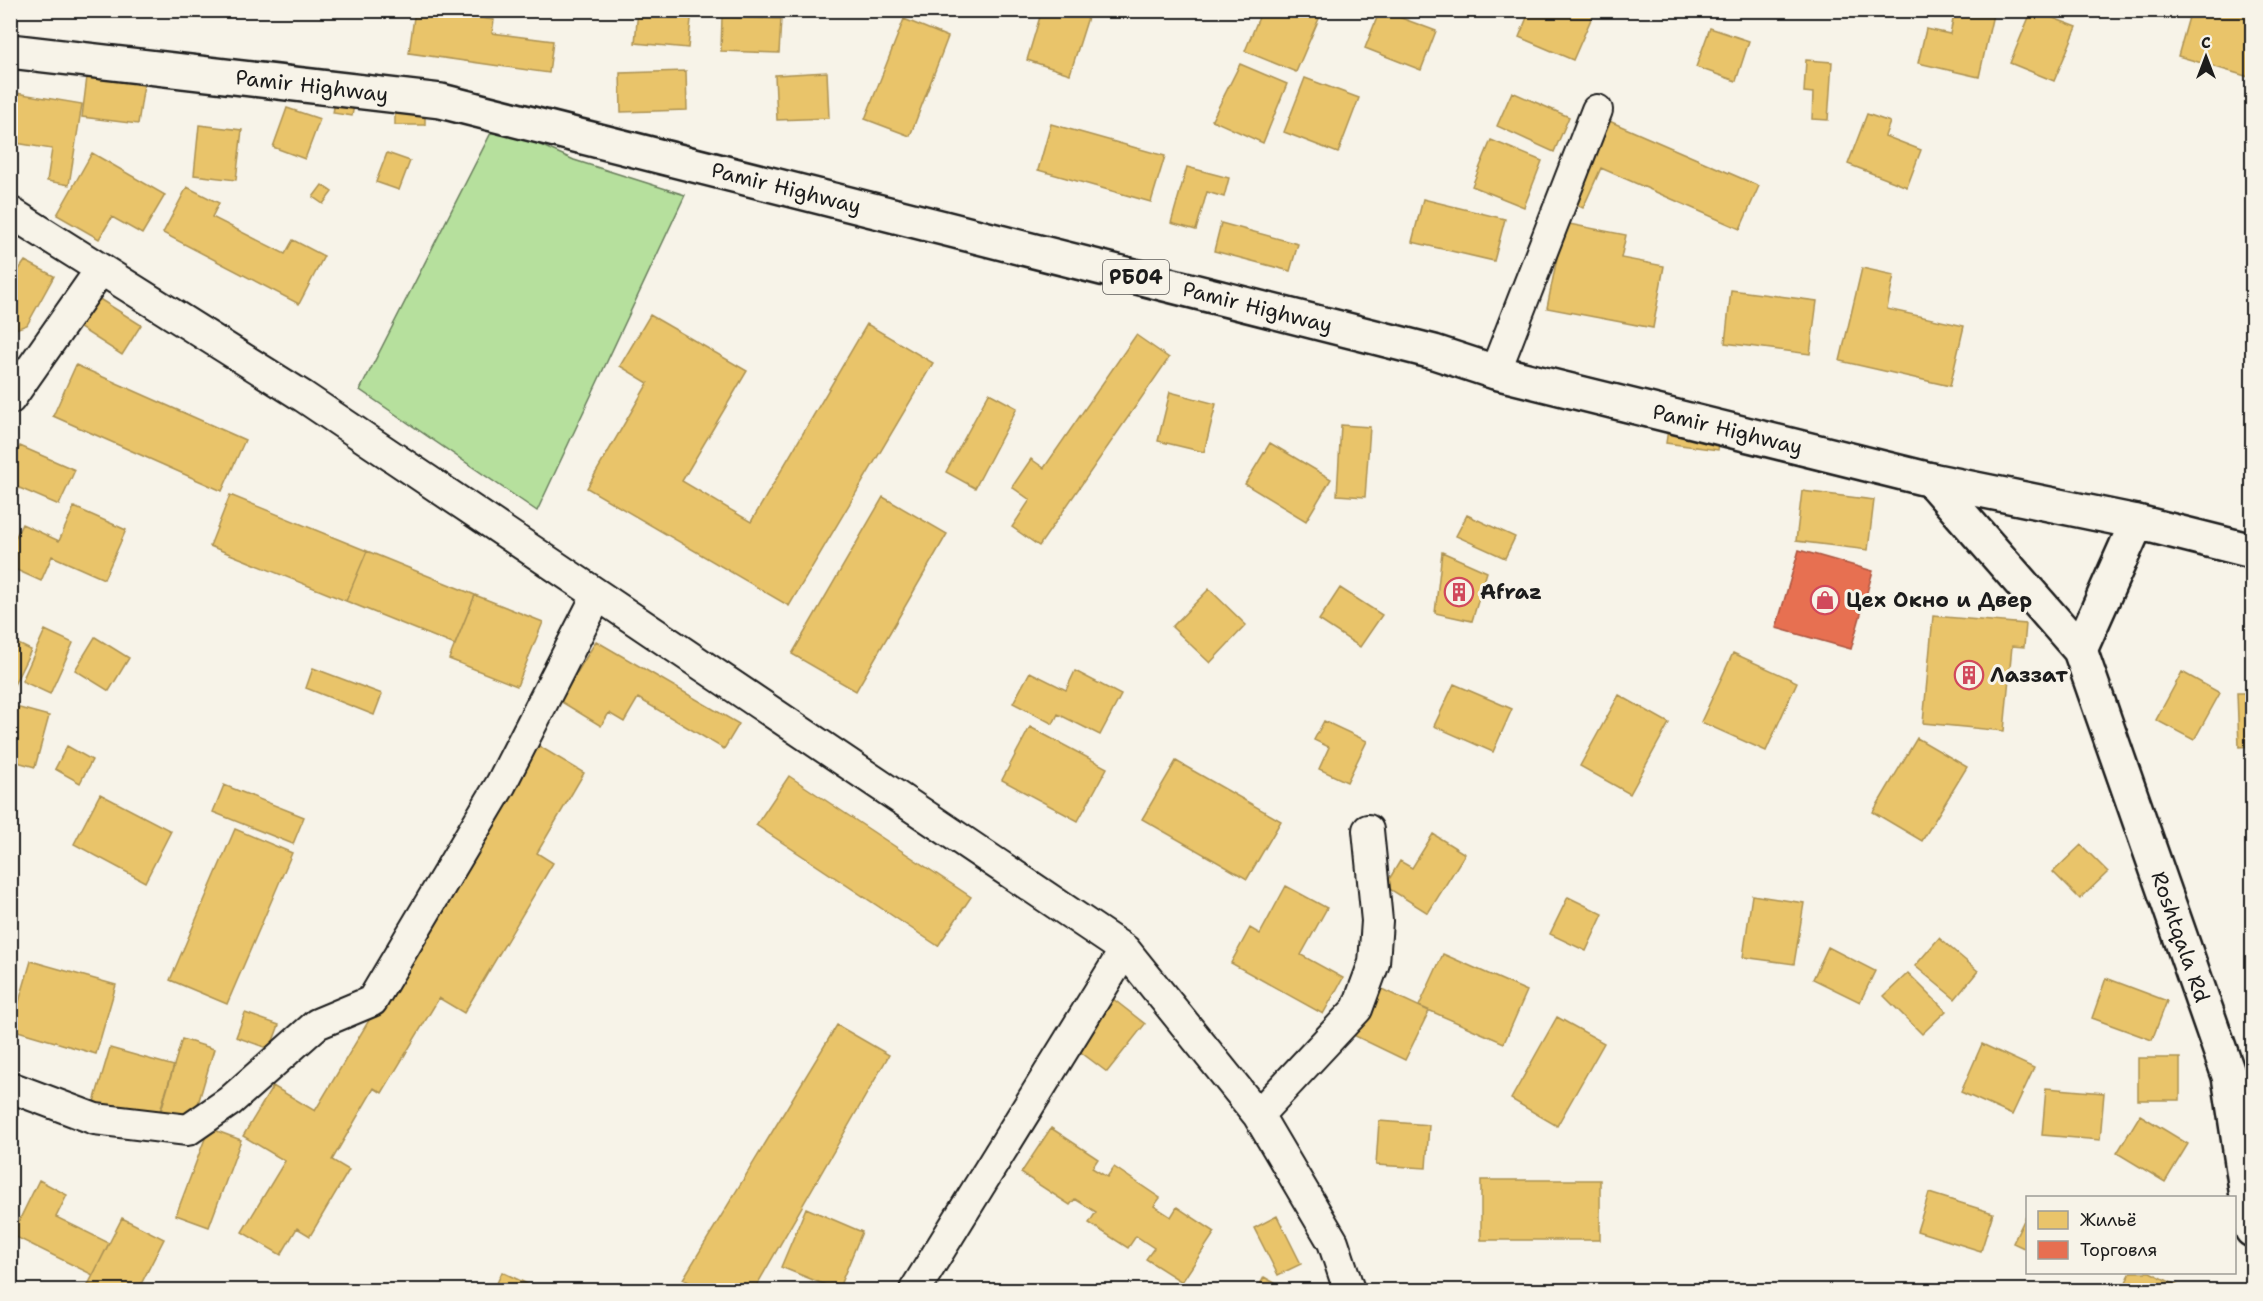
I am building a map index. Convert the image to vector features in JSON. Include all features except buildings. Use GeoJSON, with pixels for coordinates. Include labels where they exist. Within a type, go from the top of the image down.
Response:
{"type":"FeatureCollection","features":[{"type":"Feature","properties":{"kind":"main road","name":"Pamir Highway"},"geometry":{"type":"LineString","coordinates":[[10,51],[441,101],[1434,352],[1495,372],[1931,480],[2137,522],[2253,551]]}},
{"type":"Feature","properties":{"kind":"main road","name":"Roshtqala Rd"},"geometry":{"type":"LineString","coordinates":[[1931,480],[2080,650],[2229,1076],[2253,1230]]}},
{"type":"Feature","properties":{"kind":"main road"},"geometry":{"type":"LineString","coordinates":[[2080,650],[2137,522]]}},
{"type":"Feature","properties":{"kind":"street"},"geometry":{"type":"LineString","coordinates":[[1495,372],[1597,110]]}},
{"type":"Feature","properties":{"kind":"street"},"geometry":{"type":"LineString","coordinates":[[10,212],[304,397],[1125,950],[1258,1115],[1333,1242],[1349,1290]]}},
{"type":"Feature","properties":{"kind":"street"},"geometry":{"type":"LineString","coordinates":[[10,399],[101,269]]}},
{"type":"Feature","properties":{"kind":"street"},"geometry":{"type":"LineString","coordinates":[[10,1087],[95,1119],[188,1130],[230,1101],[317,1024],[372,1001],[501,784],[597,596]]}},
{"type":"Feature","properties":{"kind":"street"},"geometry":{"type":"LineString","coordinates":[[1258,1115],[1358,1009],[1374,963],[1377,921],[1368,830]]}},
{"type":"Feature","properties":{"kind":"street"},"geometry":{"type":"LineString","coordinates":[[915,1290],[1125,950]]}},
{"type":"Feature","properties":{"kind":"green space"},"geometry":{"type":"Polygon","coordinates":[[[495,125],[574,160],[685,195],[537,511],[360,390],[495,125]]]}},
{"type":"Feature","properties":{"kind":"place","name":"Afraz"},"geometry":{"type":"Point","coordinates":[1459,592]}},
{"type":"Feature","properties":{"kind":"place","name":"Цех Окно и Двер"},"geometry":{"type":"Point","coordinates":[1825,600]}},
{"type":"Feature","properties":{"kind":"place","name":"Лаззат"},"geometry":{"type":"Point","coordinates":[1969,675]}}]}
